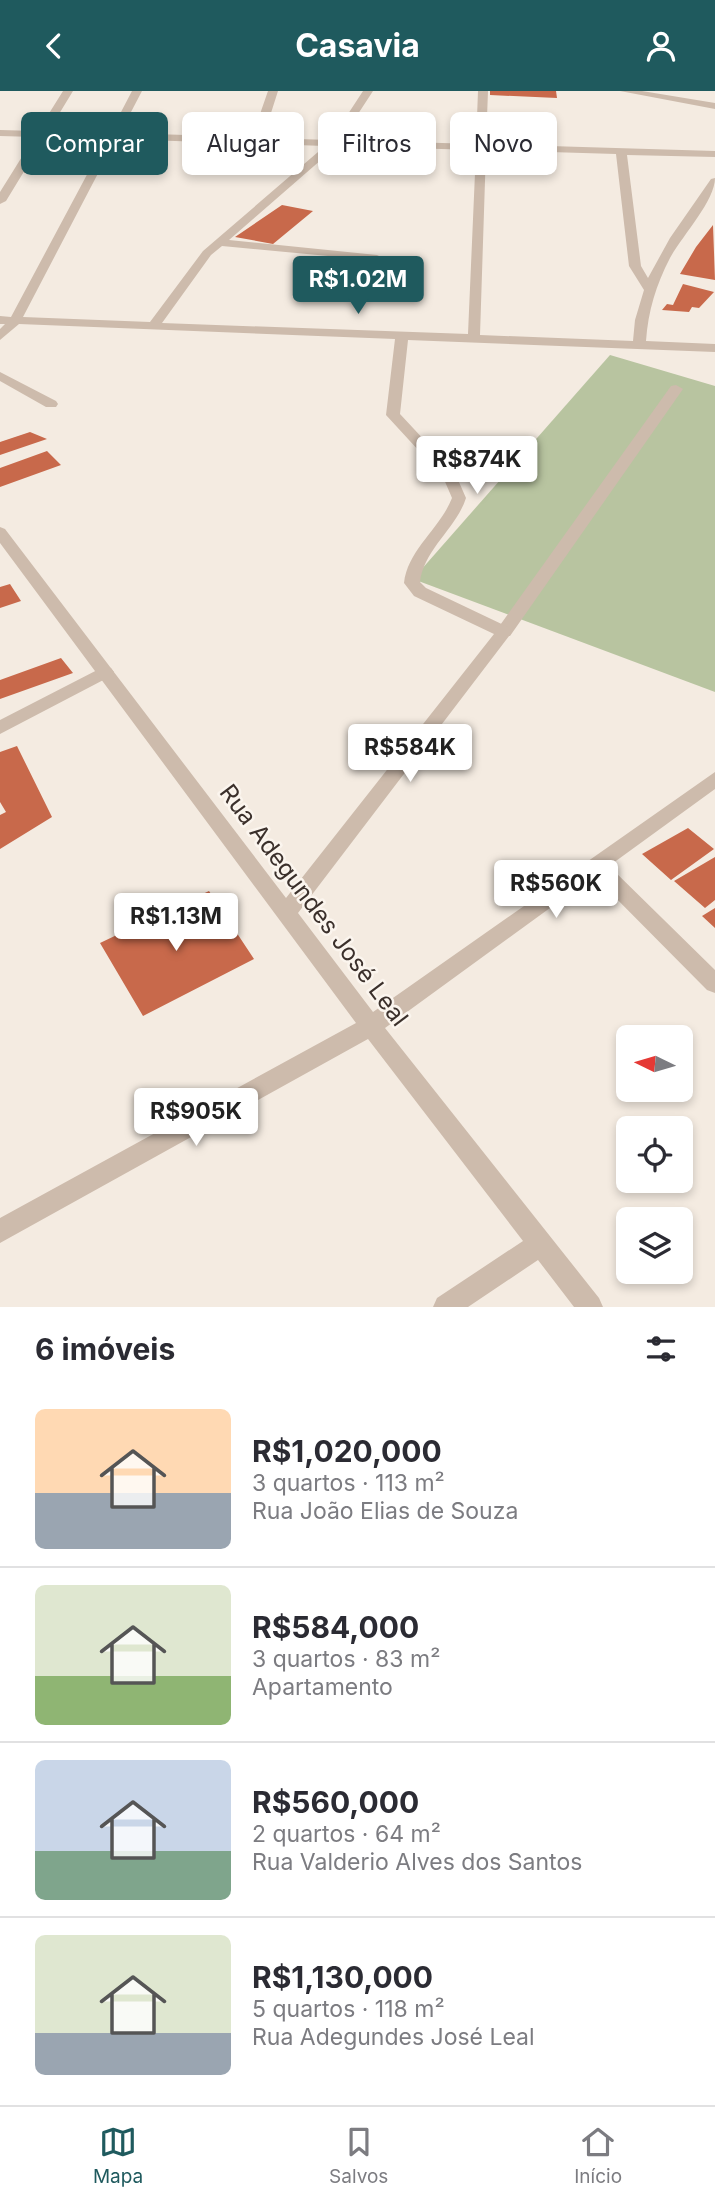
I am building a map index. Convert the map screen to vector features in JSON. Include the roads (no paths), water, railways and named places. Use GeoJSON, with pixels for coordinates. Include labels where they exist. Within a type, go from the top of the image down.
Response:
{"type":"FeatureCollection","features":[{"type":"Feature","properties":{"kind":"street"},"geometry":{"type":"LineString","coordinates":[[55,112],[68,91]]}},
{"type":"Feature","properties":{"kind":"street"},"geometry":{"type":"LineString","coordinates":[[126,112],[137,91]]}},
{"type":"Feature","properties":{"kind":"street"},"geometry":{"type":"LineString","coordinates":[[266,112],[273,91]]}},
{"type":"Feature","properties":{"kind":"street"},"geometry":{"type":"LineString","coordinates":[[354,112],[368,91]]}},
{"type":"Feature","properties":{"kind":"street"},"geometry":{"type":"LineString","coordinates":[[482,112],[483,91]]}},
{"type":"Feature","properties":{"kind":"street"},"geometry":{"type":"LineString","coordinates":[[625,91],[715,106]]}},
{"type":"Feature","properties":{"kind":"street"},"geometry":{"type":"LineString","coordinates":[[0,133],[21,134]]}},
{"type":"Feature","properties":{"kind":"street"},"geometry":{"type":"LineString","coordinates":[[557,150],[715,154]]}},
{"type":"Feature","properties":{"kind":"street"},"geometry":{"type":"LineString","coordinates":[[621,152],[635,266],[648,287]]}},
{"type":"Feature","properties":{"kind":"street"},"geometry":{"type":"LineString","coordinates":[[154,325],[194,268],[219,242],[318,157]]}},
{"type":"Feature","properties":{"kind":"street"},"geometry":{"type":"LineString","coordinates":[[0,201],[21,168]]}},
{"type":"Feature","properties":{"kind":"street"},"geometry":{"type":"LineString","coordinates":[[0,336],[15,321],[92,175]]}},
{"type":"Feature","properties":{"kind":"street"},"geometry":{"type":"LineString","coordinates":[[474,337],[480,175]]}},
{"type":"Feature","properties":{"kind":"street"},"geometry":{"type":"LineString","coordinates":[[639,343],[641,310],[648,287],[715,181]]}},
{"type":"Feature","properties":{"kind":"street"},"geometry":{"type":"LineString","coordinates":[[219,242],[377,259]]}},
{"type":"Feature","properties":{"kind":"street"},"geometry":{"type":"LineString","coordinates":[[0,320],[715,348]]}},
{"type":"Feature","properties":{"kind":"street"},"geometry":{"type":"LineString","coordinates":[[402,334],[393,415],[450,476],[459,498],[453,512],[414,570],[412,583],[420,592],[504,632]]}},
{"type":"Feature","properties":{"kind":"street"},"geometry":{"type":"LineString","coordinates":[[0,376],[51,404]]}},
{"type":"Feature","properties":{"kind":"street"},"geometry":{"type":"LineString","coordinates":[[286,913],[504,632],[676,389]]}},
{"type":"Feature","properties":{"kind":"street","name":"Rua Adegundes José Leal"},"geometry":{"type":"LineString","coordinates":[[0,532],[371,1026],[590,1307]]}},
{"type":"Feature","properties":{"kind":"street"},"geometry":{"type":"LineString","coordinates":[[0,728],[105,672]]}},
{"type":"Feature","properties":{"kind":"street"},"geometry":{"type":"LineString","coordinates":[[0,1231],[371,1026],[715,779]]}},
{"type":"Feature","properties":{"kind":"street"},"geometry":{"type":"LineString","coordinates":[[596,866],[715,984]]}},
{"type":"Feature","properties":{"kind":"street"},"geometry":{"type":"LineString","coordinates":[[446,1307],[541,1244]]}}]}
